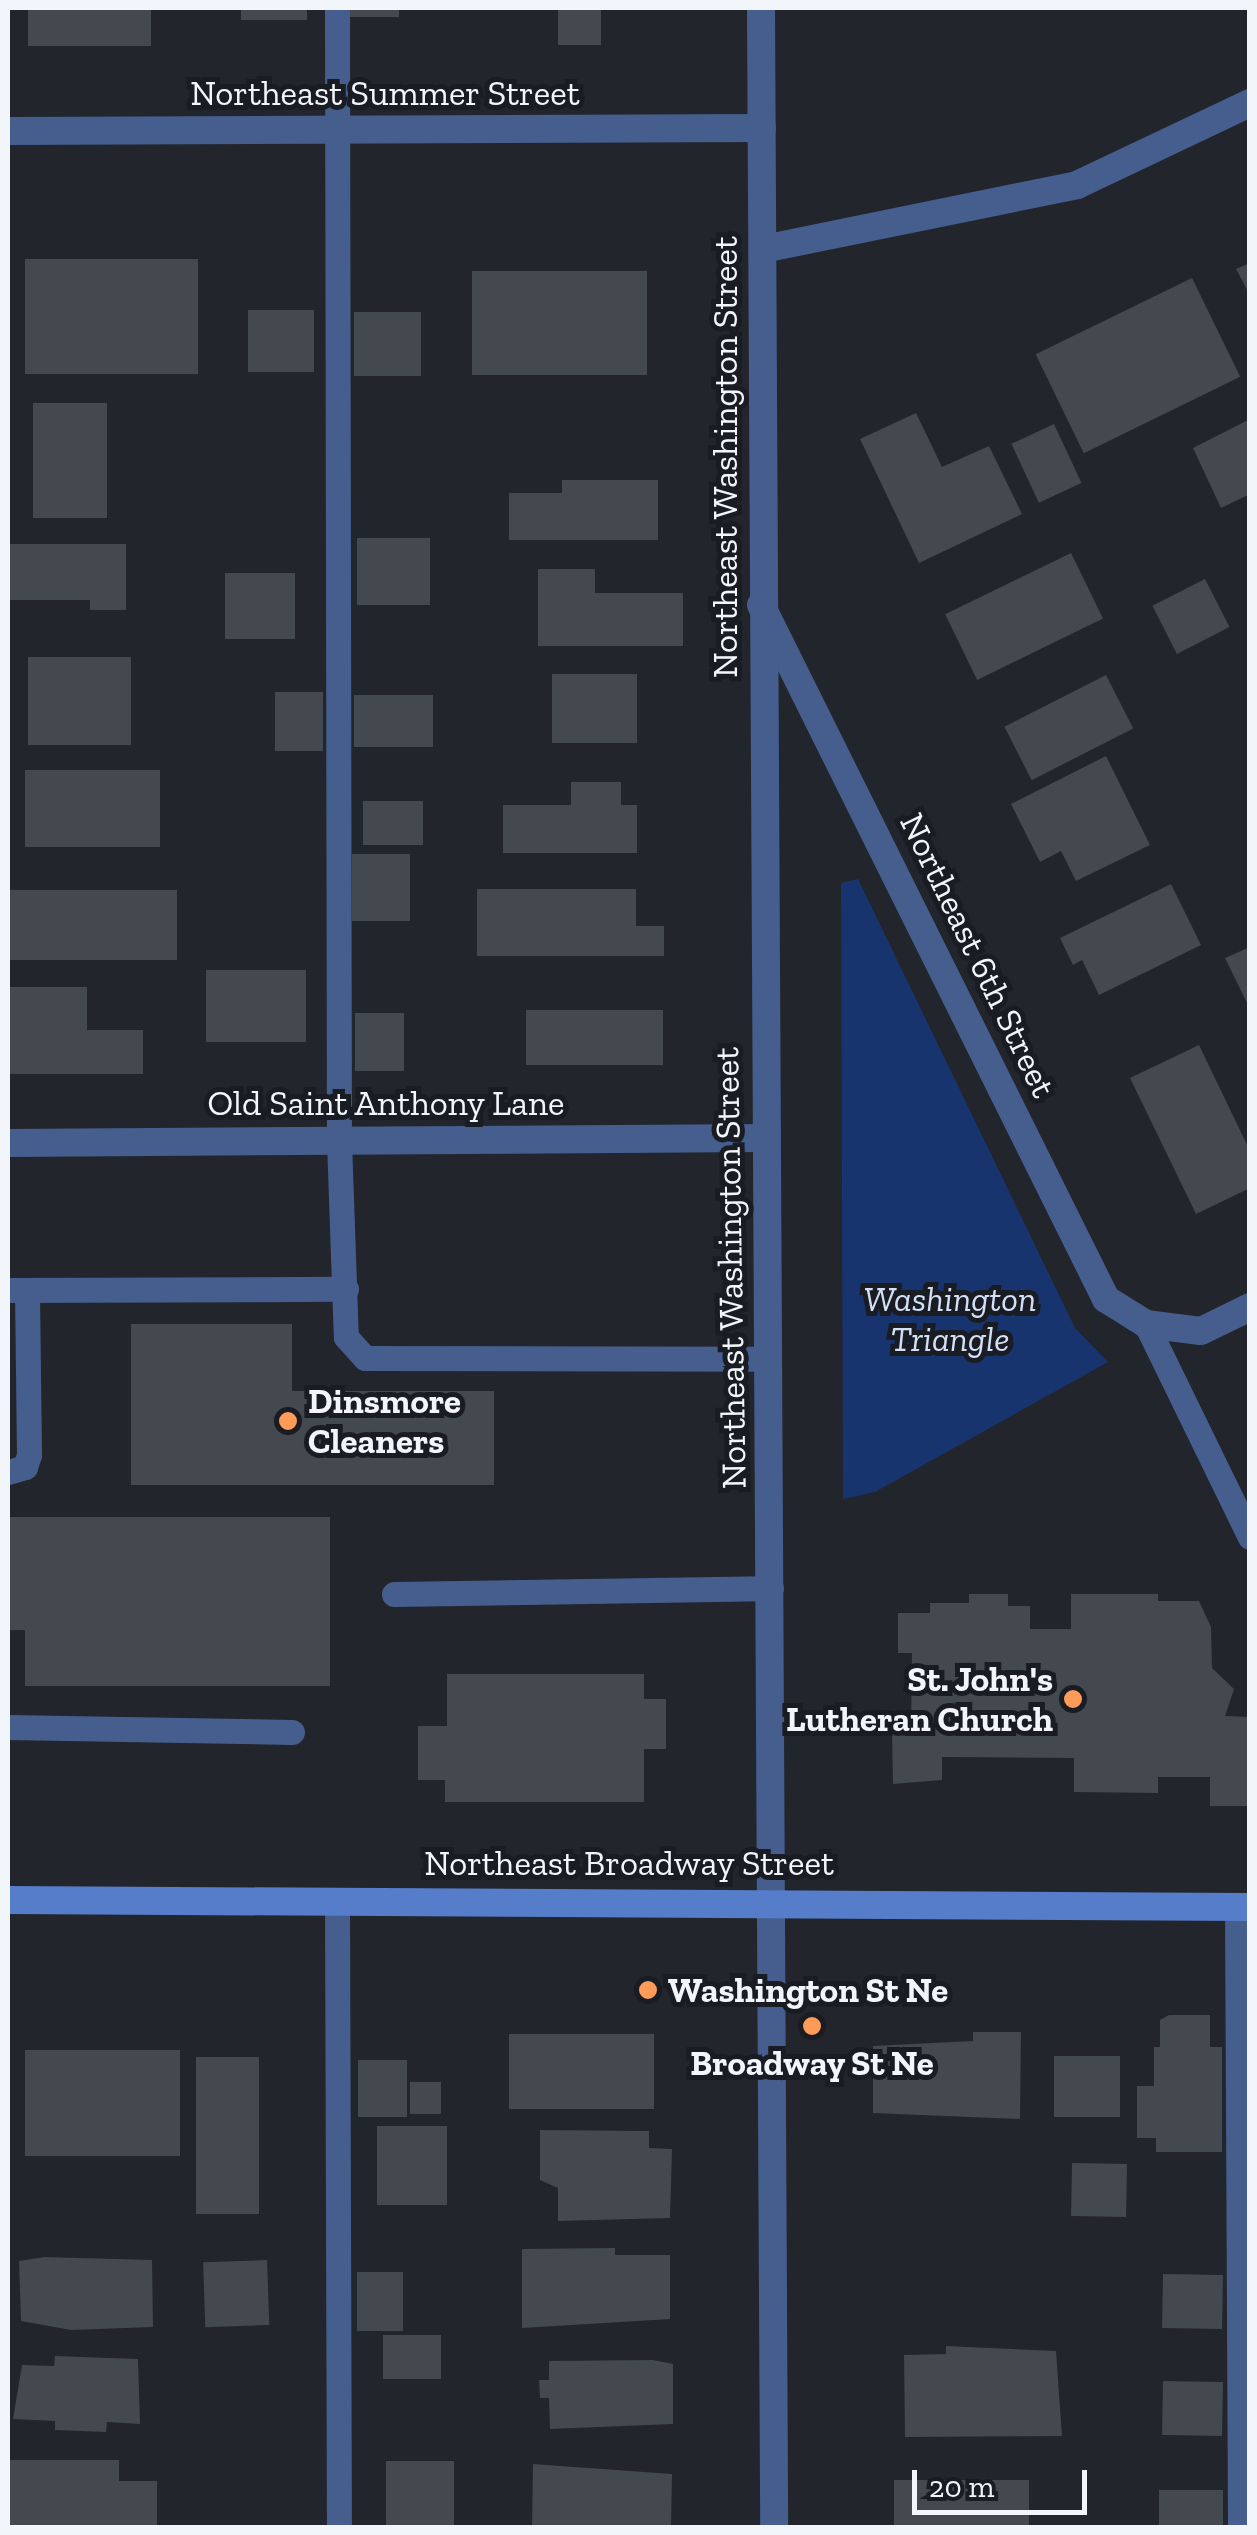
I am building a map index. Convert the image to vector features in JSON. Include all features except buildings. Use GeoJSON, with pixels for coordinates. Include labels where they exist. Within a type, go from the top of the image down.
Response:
{"type":"FeatureCollection","features":[{"type":"Feature","properties":{"kind":"main road","name":"Northeast Broadway Street"},"geometry":{"type":"LineString","coordinates":[[8,1900],[773,1900],[1243,1907]]}},
{"type":"Feature","properties":{"kind":"street","name":"Northeast Washington Street"},"geometry":{"type":"LineString","coordinates":[[761,8],[761,604],[771,1588],[774,2528]]}},
{"type":"Feature","properties":{"kind":"street"},"geometry":{"type":"LineString","coordinates":[[763,249],[1078,185],[1250,103]]}},
{"type":"Feature","properties":{"kind":"street","name":"Northeast Summer Street"},"geometry":{"type":"LineString","coordinates":[[8,131],[762,128]]}},
{"type":"Feature","properties":{"kind":"street","name":"Northeast 6th Street"},"geometry":{"type":"LineString","coordinates":[[761,604],[1106,1299],[1146,1324]]}},
{"type":"Feature","properties":{"kind":"street","name":"Old Saint Anthony Lane"},"geometry":{"type":"LineString","coordinates":[[8,1143],[766,1138]]}},
{"type":"Feature","properties":{"kind":"street"},"geometry":{"type":"LineString","coordinates":[[1146,1324],[1201,1331],[1250,1307]]}},
{"type":"Feature","properties":{"kind":"lane"},"geometry":{"type":"LineString","coordinates":[[336,8],[339,1140],[346,1338],[365,1358],[768,1359]]}},
{"type":"Feature","properties":{"kind":"lane"},"geometry":{"type":"LineString","coordinates":[[8,1472],[25,1466],[29,1455],[17,1290],[346,1289]]}},
{"type":"Feature","properties":{"kind":"lane"},"geometry":{"type":"LineString","coordinates":[[1146,1324],[1250,1537]]}},
{"type":"Feature","properties":{"kind":"lane"},"geometry":{"type":"LineString","coordinates":[[394,1594],[771,1588]]}},
{"type":"Feature","properties":{"kind":"lane"},"geometry":{"type":"LineString","coordinates":[[8,1727],[292,1732]]}},
{"type":"Feature","properties":{"kind":"lane"},"geometry":{"type":"LineString","coordinates":[[337,1900],[340,2528]]}},
{"type":"Feature","properties":{"kind":"lane"},"geometry":{"type":"LineString","coordinates":[[1240,2528],[1243,1907]]}},
{"type":"Feature","properties":{"kind":"green space","name":"Washington Triangle"},"geometry":{"type":"Polygon","coordinates":[[[858,879],[1075,1328],[1108,1362],[875,1492],[843,1499],[841,883],[858,879]]]}},
{"type":"Feature","properties":{"kind":"place","name":"Dinsmore Cleaners"},"geometry":{"type":"Point","coordinates":[288,1421]}},
{"type":"Feature","properties":{"kind":"place","name":"St. John's Lutheran Church"},"geometry":{"type":"Point","coordinates":[1073,1699]}},
{"type":"Feature","properties":{"kind":"place","name":"Washington St Ne"},"geometry":{"type":"Point","coordinates":[648,1990]}},
{"type":"Feature","properties":{"kind":"place","name":"Broadway St Ne"},"geometry":{"type":"Point","coordinates":[812,2026]}}]}
